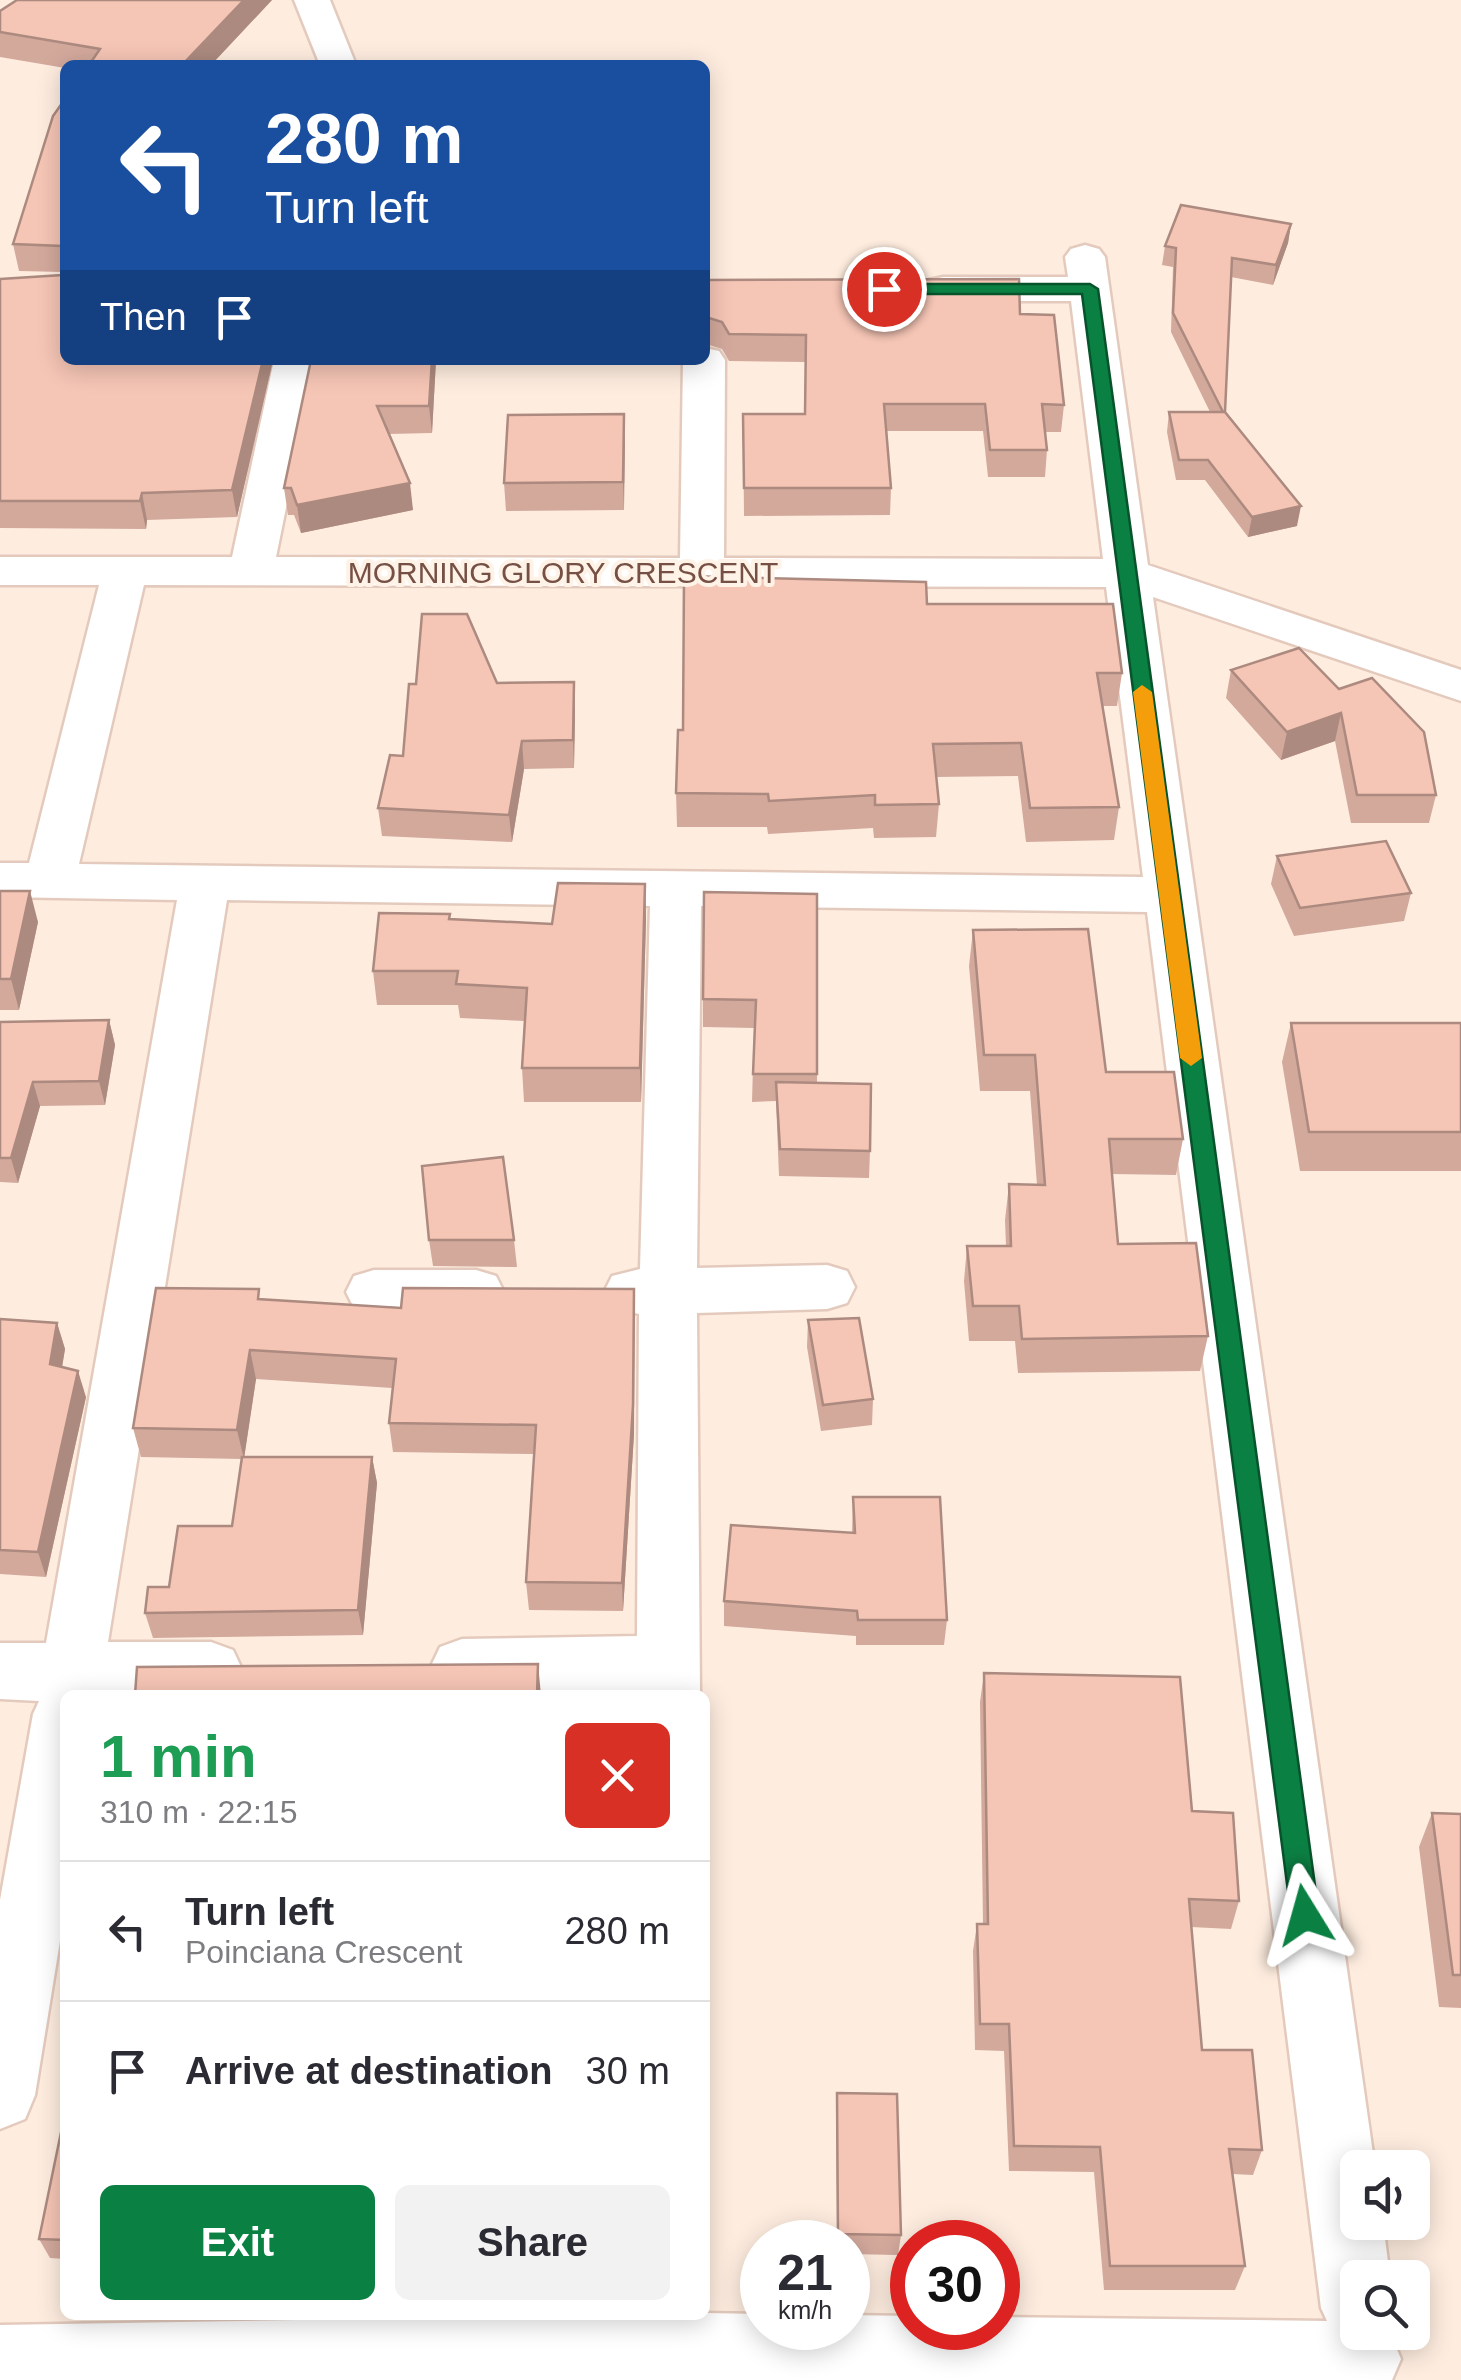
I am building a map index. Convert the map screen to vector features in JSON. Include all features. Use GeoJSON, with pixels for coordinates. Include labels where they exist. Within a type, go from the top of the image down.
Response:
{"type":"FeatureCollection","features":[{"type":"Feature","properties":{"kind":"street"},"geometry":{"type":"LineString","coordinates":[[312,0],[336,60]]}},
{"type":"Feature","properties":{"kind":"street"},"geometry":{"type":"LineString","coordinates":[[912,289],[1088,273],[1351,2260]]}},
{"type":"Feature","properties":{"kind":"street"},"geometry":{"type":"LineString","coordinates":[[251,572],[294,365]]}},
{"type":"Feature","properties":{"kind":"street"},"geometry":{"type":"LineString","coordinates":[[702,572],[704,365]]}},
{"type":"Feature","properties":{"kind":"street","name":"MORNING GLORY CRESCENT"},"geometry":{"type":"LineString","coordinates":[[0,572],[1127,573],[1461,686]]}},
{"type":"Feature","properties":{"kind":"street"},"geometry":{"type":"LineString","coordinates":[[50,880],[125,572]]}},
{"type":"Feature","properties":{"kind":"street"},"geometry":{"type":"LineString","coordinates":[[0,880],[1169,894]]}},
{"type":"Feature","properties":{"kind":"street"},"geometry":{"type":"LineString","coordinates":[[70,1690],[205,882]]}},
{"type":"Feature","properties":{"kind":"street"},"geometry":{"type":"LineString","coordinates":[[410,1666],[668,1679],[668,1293],[676,888]]}},
{"type":"Feature","properties":{"kind":"street"},"geometry":{"type":"LineString","coordinates":[[374,1292],[668,1293],[827,1287]]}},
{"type":"Feature","properties":{"kind":"street"},"geometry":{"type":"LineString","coordinates":[[93,1690],[271,1668]]}},
{"type":"Feature","properties":{"kind":"street"},"geometry":{"type":"LineString","coordinates":[[0,1672],[60,1690]]}},
{"type":"Feature","properties":{"kind":"street"},"geometry":{"type":"LineString","coordinates":[[0,2094],[60,1745]]}},
{"type":"Feature","properties":{"kind":"street"},"geometry":{"type":"LineString","coordinates":[[0,2362],[144,2370],[651,2332],[1340,2345]]}},
{"type":"Feature","properties":{"kind":"building"},"geometry":{"type":"Polygon","coordinates":[[[17,0],[244,0],[187,60],[92,60],[100,49],[0,32],[0,11],[17,0]]]}},
{"type":"Feature","properties":{"kind":"building"},"geometry":{"type":"Polygon","coordinates":[[[60,106],[60,246],[13,244],[53,116],[60,106]]]}},
{"type":"Feature","properties":{"kind":"building"},"geometry":{"type":"Polygon","coordinates":[[[1181,205],[1291,224],[1276,265],[1232,258],[1225,412],[1301,506],[1252,517],[1208,460],[1179,460],[1169,412],[1223,412],[1173,313],[1176,248],[1165,246],[1181,205]]]}},
{"type":"Feature","properties":{"kind":"building"},"geometry":{"type":"Polygon","coordinates":[[[60,275],[60,365],[262,365],[232,490],[142,493],[140,501],[0,501],[0,279],[60,275]]]}},
{"type":"Feature","properties":{"kind":"building"},"geometry":{"type":"Polygon","coordinates":[[[1019,279],[1020,314],[1054,315],[1064,405],[1042,404],[1047,450],[990,450],[985,404],[884,404],[891,488],[744,488],[743,414],[805,414],[806,335],[729,334],[722,322],[710,318],[710,280],[1019,279]]]}},
{"type":"Feature","properties":{"kind":"building"},"geometry":{"type":"Polygon","coordinates":[[[310,365],[432,365],[429,406],[377,406],[410,483],[297,505],[291,488],[284,488],[310,365]]]}},
{"type":"Feature","properties":{"kind":"building"},"geometry":{"type":"Polygon","coordinates":[[[624,414],[623,482],[504,483],[508,415],[624,414]]]}},
{"type":"Feature","properties":{"kind":"building"},"geometry":{"type":"Polygon","coordinates":[[[684,576],[926,582],[927,604],[1113,604],[1122,673],[1097,673],[1119,807],[1030,808],[1021,743],[933,744],[939,804],[875,805],[875,795],[769,801],[768,794],[676,793],[678,730],[683,730],[684,576]]]}},
{"type":"Feature","properties":{"kind":"building"},"geometry":{"type":"Polygon","coordinates":[[[422,614],[467,614],[497,683],[574,682],[573,740],[522,741],[509,815],[378,808],[390,755],[403,756],[409,684],[416,684],[422,614]]]}},
{"type":"Feature","properties":{"kind":"building"},"geometry":{"type":"Polygon","coordinates":[[[1299,648],[1339,689],[1372,678],[1424,732],[1436,795],[1357,795],[1341,713],[1287,732],[1231,670],[1299,648]]]}},
{"type":"Feature","properties":{"kind":"building"},"geometry":{"type":"Polygon","coordinates":[[[1386,841],[1411,893],[1300,908],[1277,856],[1386,841]]]}},
{"type":"Feature","properties":{"kind":"building"},"geometry":{"type":"Polygon","coordinates":[[[558,883],[645,884],[640,1068],[522,1068],[527,988],[456,984],[458,971],[373,971],[379,913],[450,914],[449,919],[552,924],[558,883]]]}},
{"type":"Feature","properties":{"kind":"building"},"geometry":{"type":"Polygon","coordinates":[[[0,891],[30,891],[11,979],[0,979],[0,891]]]}},
{"type":"Feature","properties":{"kind":"building"},"geometry":{"type":"Polygon","coordinates":[[[704,892],[817,894],[817,1074],[753,1074],[756,1000],[703,999],[704,892]]]}},
{"type":"Feature","properties":{"kind":"building"},"geometry":{"type":"Polygon","coordinates":[[[1088,929],[1106,1072],[1174,1072],[1183,1139],[1109,1139],[1118,1244],[1196,1243],[1208,1336],[1022,1339],[1019,1306],[973,1306],[967,1246],[1011,1246],[1009,1184],[1045,1185],[1035,1055],[984,1055],[973,930],[1088,929]]]}},
{"type":"Feature","properties":{"kind":"building"},"geometry":{"type":"Polygon","coordinates":[[[109,1020],[99,1081],[33,1082],[11,1158],[0,1158],[0,1022],[109,1020]]]}},
{"type":"Feature","properties":{"kind":"building"},"geometry":{"type":"Polygon","coordinates":[[[1291,1023],[1461,1023],[1461,1132],[1309,1132],[1291,1023]]]}},
{"type":"Feature","properties":{"kind":"building"},"geometry":{"type":"Polygon","coordinates":[[[776,1082],[871,1084],[870,1151],[780,1149],[776,1082]]]}},
{"type":"Feature","properties":{"kind":"building"},"geometry":{"type":"Polygon","coordinates":[[[503,1157],[514,1240],[429,1240],[422,1166],[503,1157]]]}},
{"type":"Feature","properties":{"kind":"building"},"geometry":{"type":"Polygon","coordinates":[[[156,1288],[259,1289],[258,1299],[401,1308],[403,1288],[634,1289],[633,1405],[622,1583],[526,1582],[536,1425],[389,1423],[396,1359],[250,1350],[237,1430],[133,1428],[156,1288]]]}},
{"type":"Feature","properties":{"kind":"building"},"geometry":{"type":"Polygon","coordinates":[[[859,1318],[873,1399],[823,1405],[808,1320],[859,1318]]]}},
{"type":"Feature","properties":{"kind":"building"},"geometry":{"type":"Polygon","coordinates":[[[0,1319],[57,1323],[50,1364],[78,1371],[38,1552],[0,1550],[0,1319]]]}},
{"type":"Feature","properties":{"kind":"building"},"geometry":{"type":"Polygon","coordinates":[[[242,1457],[372,1457],[358,1610],[145,1613],[148,1587],[169,1587],[178,1526],[232,1526],[242,1457]]]}},
{"type":"Feature","properties":{"kind":"building"},"geometry":{"type":"Polygon","coordinates":[[[853,1497],[940,1497],[947,1620],[858,1620],[857,1611],[724,1601],[731,1525],[855,1533],[853,1497]]]}},
{"type":"Feature","properties":{"kind":"building"},"geometry":{"type":"Polygon","coordinates":[[[538,1664],[537,1690],[135,1690],[137,1667],[538,1664]]]}},
{"type":"Feature","properties":{"kind":"building"},"geometry":{"type":"Polygon","coordinates":[[[984,1673],[1180,1677],[1192,1811],[1233,1813],[1239,1901],[1189,1899],[1202,2050],[1252,2050],[1262,2150],[1229,2149],[1245,2266],[1110,2266],[1100,2147],[1014,2146],[1009,2024],[980,2024],[977,1924],[988,1924],[984,1673]]]}},
{"type":"Feature","properties":{"kind":"building"},"geometry":{"type":"Polygon","coordinates":[[[1432,1813],[1461,1814],[1461,1975],[1453,1975],[1432,1813]]]}},
{"type":"Feature","properties":{"kind":"building"},"geometry":{"type":"Polygon","coordinates":[[[837,2093],[897,2094],[901,2220],[890,2220],[890,2235],[870,2235],[870,2220],[838,2220],[837,2093]]]}},
{"type":"Feature","properties":{"kind":"building"},"geometry":{"type":"Polygon","coordinates":[[[60,2137],[60,2240],[39,2239],[60,2137]]]}},
{"type":"Feature","properties":{"kind":"slow traffic"},"geometry":{"type":"LineString","coordinates":[[1142,692],[1191,1058]]}},
{"type":"Feature","properties":{"kind":"route"},"geometry":{"type":"LineString","coordinates":[[884,289],[1090,289],[1305,1915]]}}]}
